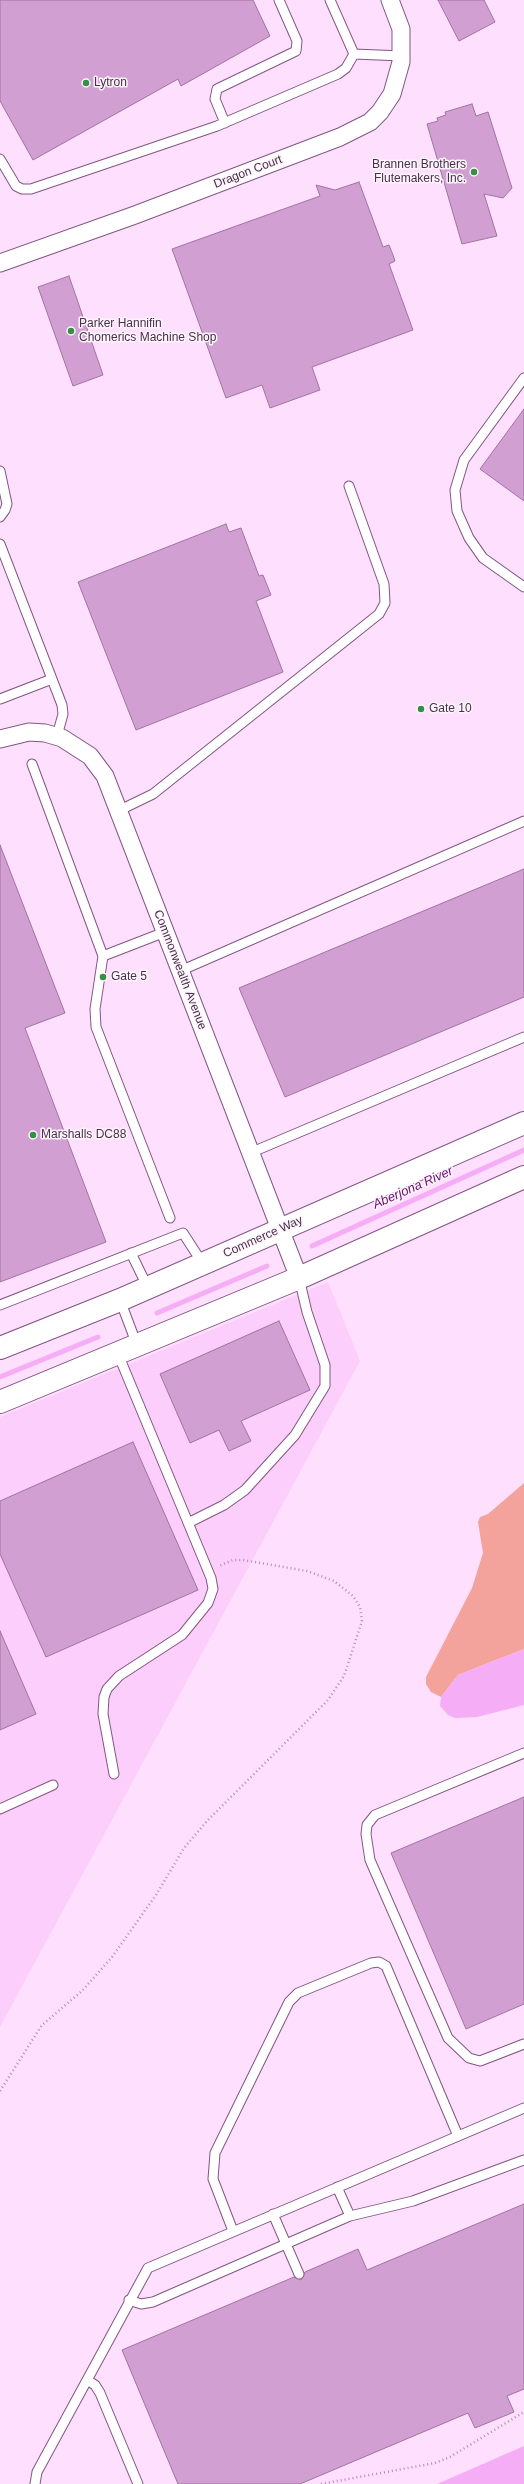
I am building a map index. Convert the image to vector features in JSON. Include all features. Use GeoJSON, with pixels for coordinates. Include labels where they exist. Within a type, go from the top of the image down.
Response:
{"type":"FeatureCollection","features":[{"type":"Feature","properties":{"kind":"street","name":"Dragon Court"},"geometry":{"type":"LineString","coordinates":[[0,263],[128,218],[340,136],[364,125],[376,117],[387,103],[398,78],[402,56],[401,29],[390,0]]}},
{"type":"Feature","properties":{"kind":"street","name":"Commonwealth Avenue"},"geometry":{"type":"LineString","coordinates":[[0,739],[29,732],[58,736],[77,745],[96,762],[104,776],[279,1230],[299,1278]]}},
{"type":"Feature","properties":{"kind":"street","name":"Commerce Way"},"geometry":{"type":"LineString","coordinates":[[0,1348],[148,1288],[524,1123]]}},
{"type":"Feature","properties":{"kind":"street"},"geometry":{"type":"LineString","coordinates":[[0,1402],[299,1278],[524,1177]]}},
{"type":"Feature","properties":{"kind":"lane"},"geometry":{"type":"LineString","coordinates":[[225,123],[215,99],[217,89],[296,50],[297,41],[278,0]]}},
{"type":"Feature","properties":{"kind":"lane"},"geometry":{"type":"LineString","coordinates":[[330,0],[354,54]]}},
{"type":"Feature","properties":{"kind":"lane"},"geometry":{"type":"LineString","coordinates":[[0,159],[14,184],[22,189],[28,190],[225,123],[341,72],[354,54]]}},
{"type":"Feature","properties":{"kind":"lane"},"geometry":{"type":"LineString","coordinates":[[354,54],[402,56]]}},
{"type":"Feature","properties":{"kind":"lane"},"geometry":{"type":"LineString","coordinates":[[524,378],[464,460],[455,490],[457,512],[469,538],[483,558],[524,587]]}},
{"type":"Feature","properties":{"kind":"lane"},"geometry":{"type":"LineString","coordinates":[[0,471],[7,504],[5,510],[0,516]]}},
{"type":"Feature","properties":{"kind":"lane"},"geometry":{"type":"LineString","coordinates":[[118,811],[153,794],[379,614],[385,603],[384,584],[349,486]]}},
{"type":"Feature","properties":{"kind":"lane"},"geometry":{"type":"LineString","coordinates":[[0,544],[52,679],[63,712],[58,736]]}},
{"type":"Feature","properties":{"kind":"lane"},"geometry":{"type":"LineString","coordinates":[[0,699],[52,679]]}},
{"type":"Feature","properties":{"kind":"lane"},"geometry":{"type":"LineString","coordinates":[[32,764],[103,956],[95,1009],[96,1027],[170,1218]]}},
{"type":"Feature","properties":{"kind":"lane"},"geometry":{"type":"LineString","coordinates":[[180,971],[524,821]]}},
{"type":"Feature","properties":{"kind":"lane"},"geometry":{"type":"LineString","coordinates":[[103,956],[165,932]]}},
{"type":"Feature","properties":{"kind":"lane"},"geometry":{"type":"LineString","coordinates":[[250,1152],[524,1036]]}},
{"type":"Feature","properties":{"kind":"lane"},"geometry":{"type":"LineString","coordinates":[[0,1305],[183,1232],[203,1264]]}},
{"type":"Feature","properties":{"kind":"lane"},"geometry":{"type":"LineString","coordinates":[[131,1253],[148,1288]]}},
{"type":"Feature","properties":{"kind":"lane"},"geometry":{"type":"LineString","coordinates":[[188,1523],[224,1505],[245,1490],[295,1435],[325,1386],[325,1365],[307,1312],[299,1278]]}},
{"type":"Feature","properties":{"kind":"lane"},"geometry":{"type":"LineString","coordinates":[[114,1774],[103,1714],[104,1697],[107,1689],[119,1676],[188,1629],[211,1597],[213,1586],[188,1523],[127,1350],[120,1300]]}},
{"type":"Feature","properties":{"kind":"lane"},"geometry":{"type":"LineString","coordinates":[[524,1753],[375,1815],[367,1825],[366,1834],[370,1860],[448,2038],[466,2056],[476,2061],[488,2060],[524,2044]]}},
{"type":"Feature","properties":{"kind":"lane"},"geometry":{"type":"LineString","coordinates":[[0,1809],[53,1785]]}},
{"type":"Feature","properties":{"kind":"lane"},"geometry":{"type":"LineString","coordinates":[[233,2231],[214,2179],[215,2153],[289,2002],[298,1993],[371,1963],[379,1962],[386,1966],[458,2136]]}},
{"type":"Feature","properties":{"kind":"lane"},"geometry":{"type":"LineString","coordinates":[[35,2484],[37,2472],[143,2274],[150,2266],[524,2108]]}},
{"type":"Feature","properties":{"kind":"lane"},"geometry":{"type":"LineString","coordinates":[[129,2300],[141,2304],[153,2302],[287,2245],[350,2216],[377,2211],[413,2201],[524,2160]]}},
{"type":"Feature","properties":{"kind":"lane"},"geometry":{"type":"LineString","coordinates":[[337,2187],[350,2216]]}},
{"type":"Feature","properties":{"kind":"lane"},"geometry":{"type":"LineString","coordinates":[[273,2214],[299,2274]]}},
{"type":"Feature","properties":{"kind":"lane"},"geometry":{"type":"LineString","coordinates":[[87,2380],[95,2385],[100,2393],[138,2484]]}},
{"type":"Feature","properties":{"kind":"path"},"geometry":{"type":"LineString","coordinates":[[0,2091],[42,2025],[82,1991],[112,1957],[156,1895],[184,1848],[207,1821],[328,1700],[344,1676],[350,1661],[361,1630],[362,1618],[358,1602],[339,1584],[306,1571],[255,1561],[233,1560],[207,1570]]}},
{"type":"Feature","properties":{"kind":"path"},"geometry":{"type":"LineString","coordinates":[[321,2484],[435,2463],[450,2457],[524,2412]]}},
{"type":"Feature","properties":{"kind":"shaded area"},"geometry":{"type":"Polygon","coordinates":[[[328,1282],[360,1361],[0,2027],[0,1417],[328,1282]]]}},
{"type":"Feature","properties":{"kind":"shaded area"},"geometry":{"type":"Polygon","coordinates":[[[524,1483],[524,1649],[458,1675],[441,1697],[431,1692],[426,1684],[426,1677],[472,1588],[483,1553],[478,1522],[480,1517],[488,1514],[524,1483]]]}},
{"type":"Feature","properties":{"kind":"shaded area"},"geometry":{"type":"Polygon","coordinates":[[[524,1649],[524,1705],[477,1717],[455,1718],[448,1715],[440,1706],[441,1697],[458,1675],[524,1649]]]}},
{"type":"Feature","properties":{"kind":"shaded area"},"geometry":{"type":"Polygon","coordinates":[[[524,2446],[524,2484],[437,2484],[444,2481],[524,2446]]]}},
{"type":"Feature","properties":{"kind":"building","name":"Lytron"},"geometry":{"type":"Polygon","coordinates":[[[0,0],[253,0],[270,36],[181,86],[178,79],[33,160],[0,101],[0,0]]]}},
{"type":"Feature","properties":{"kind":"building"},"geometry":{"type":"Polygon","coordinates":[[[438,0],[484,0],[495,22],[459,41],[438,0]]]}},
{"type":"Feature","properties":{"kind":"building","name":"Brannen Brothers Flutemakers, Inc."},"geometry":{"type":"Polygon","coordinates":[[[472,104],[476,116],[488,112],[512,188],[503,198],[484,194],[497,236],[462,244],[427,124],[438,121],[437,118],[446,115],[445,112],[472,104]]]}},
{"type":"Feature","properties":{"kind":"building"},"geometry":{"type":"Polygon","coordinates":[[[359,182],[383,247],[389,245],[393,255],[395,261],[389,264],[413,330],[312,367],[320,390],[270,408],[262,385],[226,398],[172,249],[320,196],[316,185],[335,190],[359,182]]]}},
{"type":"Feature","properties":{"kind":"building","name":"Parker Hannifin Chomerics Machine Shop"},"geometry":{"type":"Polygon","coordinates":[[[69,276],[103,375],[73,386],[38,287],[69,276]]]}},
{"type":"Feature","properties":{"kind":"building"},"geometry":{"type":"Polygon","coordinates":[[[524,409],[524,501],[480,469],[524,409]]]}},
{"type":"Feature","properties":{"kind":"building"},"geometry":{"type":"Polygon","coordinates":[[[226,524],[229,532],[241,528],[259,576],[263,575],[271,595],[256,601],[283,672],[136,730],[78,582],[226,524]]]}},
{"type":"Feature","properties":{"kind":"building","name":"Marshalls DC88"},"geometry":{"type":"Polygon","coordinates":[[[0,845],[65,1013],[25,1028],[106,1242],[0,1282],[0,845]]]}},
{"type":"Feature","properties":{"kind":"building"},"geometry":{"type":"Polygon","coordinates":[[[524,869],[524,997],[285,1097],[239,988],[524,869]]]}},
{"type":"Feature","properties":{"kind":"building"},"geometry":{"type":"Polygon","coordinates":[[[279,1321],[310,1390],[241,1421],[251,1441],[229,1451],[219,1430],[190,1443],[160,1374],[279,1321]]]}},
{"type":"Feature","properties":{"kind":"building"},"geometry":{"type":"Polygon","coordinates":[[[133,1442],[198,1590],[46,1657],[0,1554],[0,1501],[133,1442]]]}},
{"type":"Feature","properties":{"kind":"building"},"geometry":{"type":"Polygon","coordinates":[[[0,1631],[36,1714],[0,1730],[0,1631]]]}},
{"type":"Feature","properties":{"kind":"building"},"geometry":{"type":"Polygon","coordinates":[[[524,1797],[524,2004],[466,2029],[391,1853],[524,1797]]]}},
{"type":"Feature","properties":{"kind":"building"},"geometry":{"type":"Polygon","coordinates":[[[524,2204],[524,2389],[507,2396],[514,2412],[475,2428],[468,2413],[300,2484],[178,2484],[122,2350],[294,2277],[301,2280],[305,2272],[358,2249],[367,2270],[524,2204]]]}},
{"type":"Feature","properties":{"kind":"waterway","name":"Aberjona River"},"geometry":{"type":"LineString","coordinates":[[312,1246],[524,1150]]}},
{"type":"Feature","properties":{"kind":"waterway","name":"Aberjona River"},"geometry":{"type":"LineString","coordinates":[[157,1313],[267,1266]]}},
{"type":"Feature","properties":{"kind":"waterway","name":"Aberjona River"},"geometry":{"type":"LineString","coordinates":[[0,1377],[98,1337]]}},
{"type":"Feature","properties":{"kind":"place","name":"Lytron"},"geometry":{"type":"Point","coordinates":[86,83]}},
{"type":"Feature","properties":{"kind":"place","name":"Brannen Brothers Flutemakers, Inc."},"geometry":{"type":"Point","coordinates":[474,172]}},
{"type":"Feature","properties":{"kind":"place","name":"Parker Hannifin Chomerics Machine Shop"},"geometry":{"type":"Point","coordinates":[71,331]}},
{"type":"Feature","properties":{"kind":"place","name":"Gate 10"},"geometry":{"type":"Point","coordinates":[421,709]}},
{"type":"Feature","properties":{"kind":"place","name":"Gate 5"},"geometry":{"type":"Point","coordinates":[103,977]}},
{"type":"Feature","properties":{"kind":"place","name":"Marshalls DC88"},"geometry":{"type":"Point","coordinates":[33,1135]}}]}
